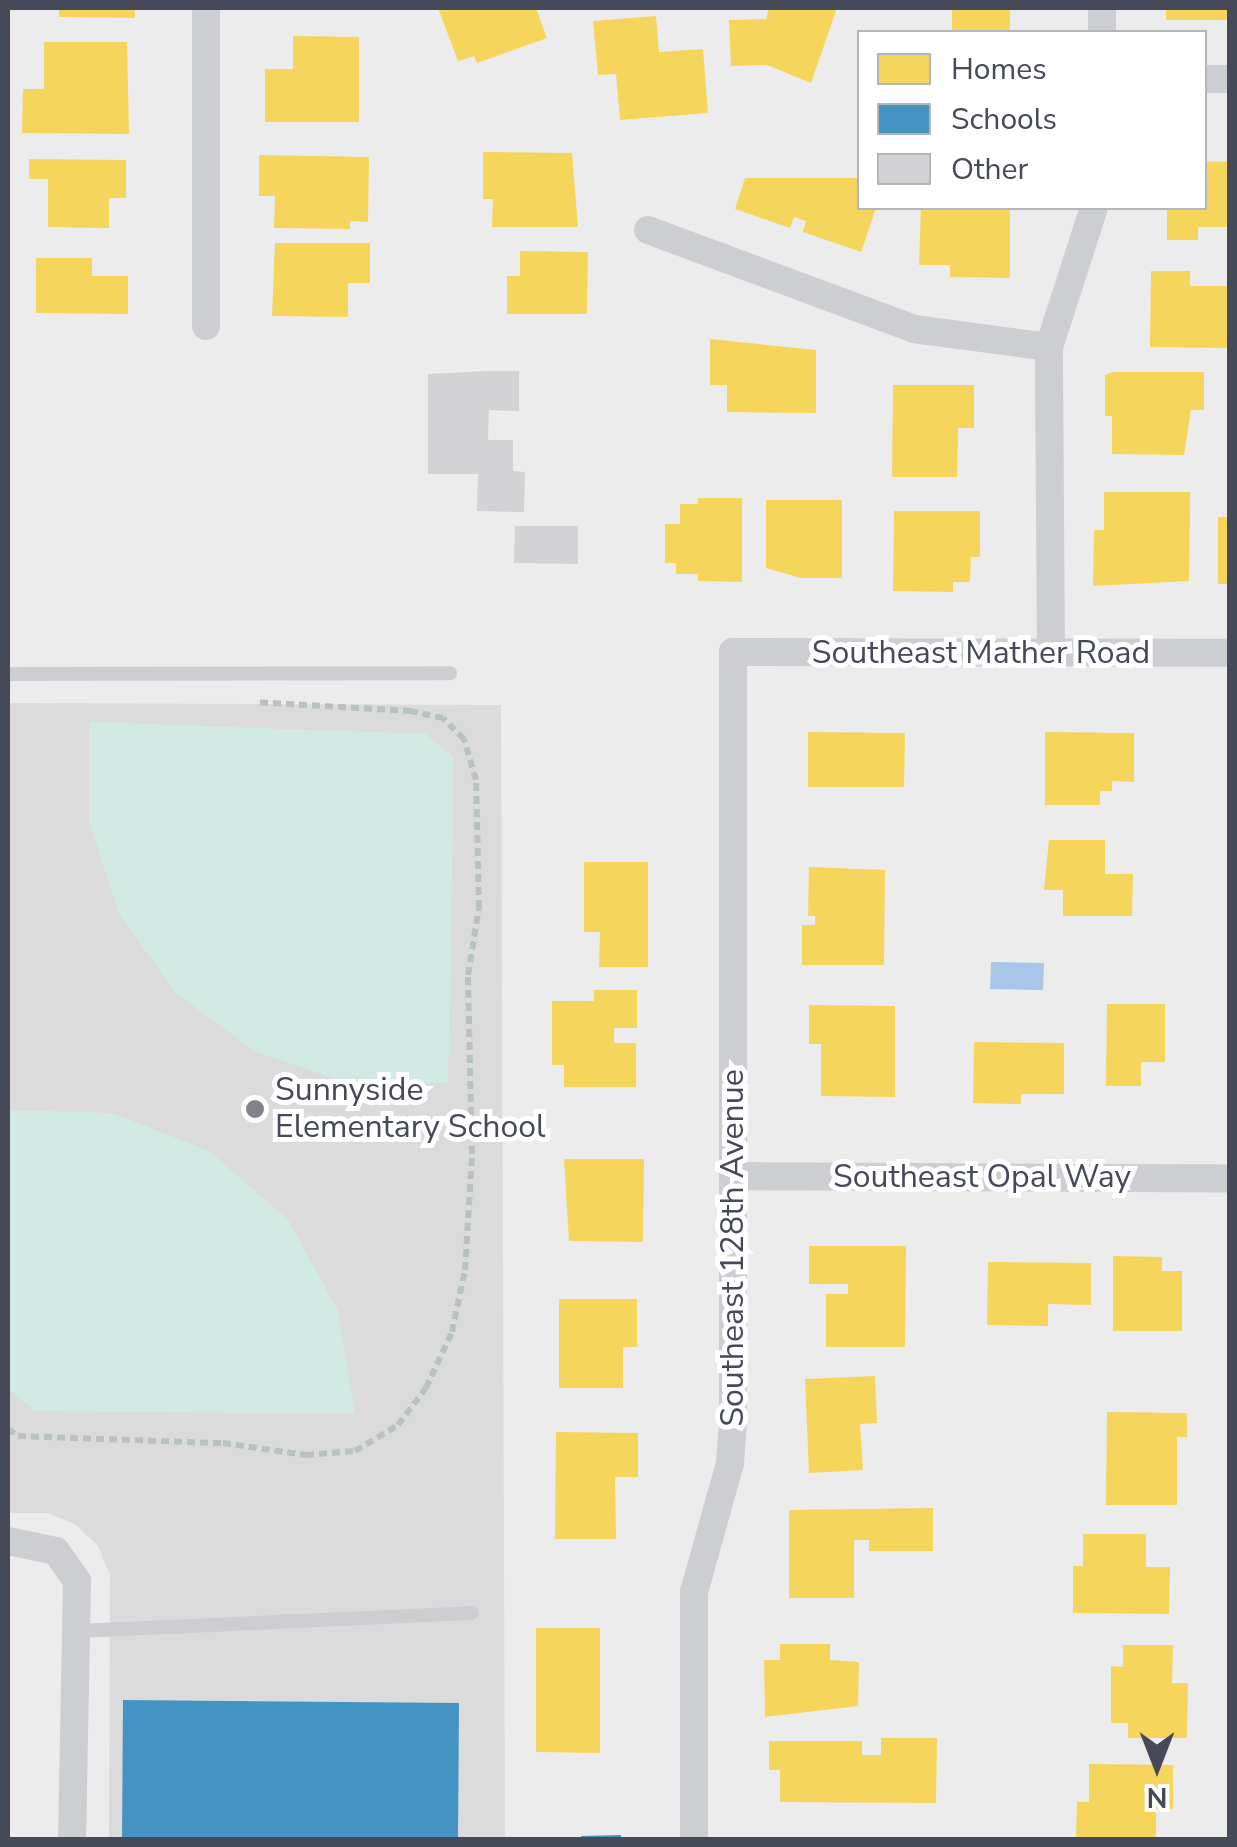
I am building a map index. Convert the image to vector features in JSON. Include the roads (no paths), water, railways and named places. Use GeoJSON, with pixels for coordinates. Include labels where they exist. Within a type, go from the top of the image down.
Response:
{"type":"FeatureCollection","features":[{"type":"Feature","properties":{"kind":"street"},"geometry":{"type":"LineString","coordinates":[[206,8],[206,326]]}},
{"type":"Feature","properties":{"kind":"street"},"geometry":{"type":"LineString","coordinates":[[1051,654],[1049,348],[1093,210]]}},
{"type":"Feature","properties":{"kind":"street"},"geometry":{"type":"LineString","coordinates":[[648,230],[914,329],[1049,348]]}},
{"type":"Feature","properties":{"kind":"street","name":"Southeast Mather Road"},"geometry":{"type":"LineString","coordinates":[[734,652],[1230,653]]}},
{"type":"Feature","properties":{"kind":"street","name":"Southeast 128th Avenue"},"geometry":{"type":"LineString","coordinates":[[694,1840],[694,1592],[730,1463],[734,1422],[734,652]]}},
{"type":"Feature","properties":{"kind":"street","name":"Southeast Opal Way"},"geometry":{"type":"LineString","coordinates":[[734,1176],[1230,1179]]}},
{"type":"Feature","properties":{"kind":"street"},"geometry":{"type":"LineString","coordinates":[[8,1541],[35,1542],[68,1563],[77,1582],[72,1840]]}},
{"type":"Feature","properties":{"kind":"lane"},"geometry":{"type":"LineString","coordinates":[[8,674],[450,673]]}},
{"type":"Feature","properties":{"kind":"lane"},"geometry":{"type":"LineString","coordinates":[[78,1631],[472,1614]]}},
{"type":"Feature","properties":{"kind":"water"},"geometry":{"type":"Polygon","coordinates":[[[991,962],[1044,963],[1043,990],[990,989],[991,962]]]}},
{"type":"Feature","properties":{"kind":"place","name":"Sunnyside Elementary School"},"geometry":{"type":"Point","coordinates":[255,1109]}}]}
